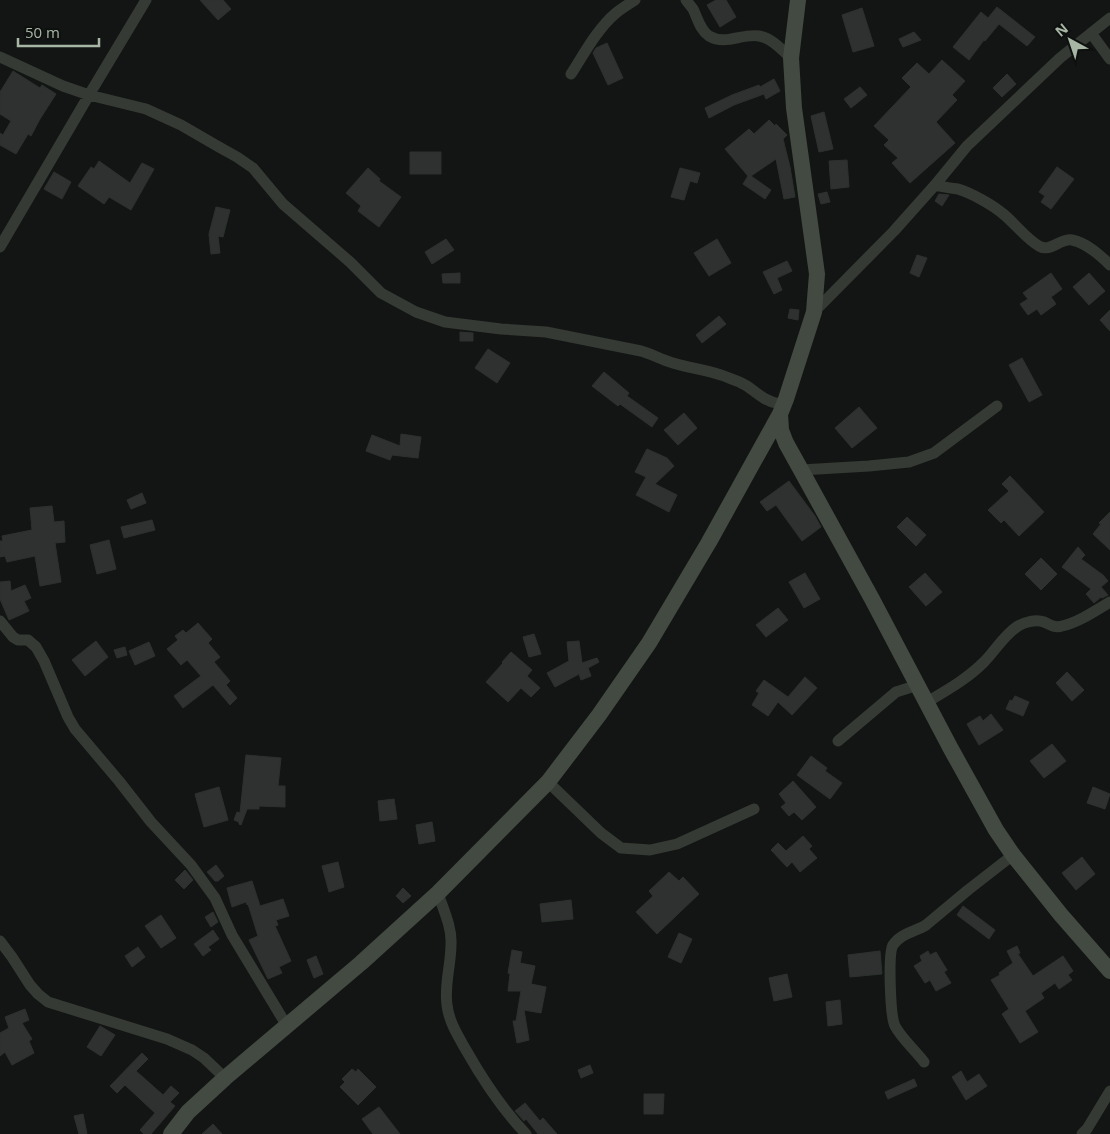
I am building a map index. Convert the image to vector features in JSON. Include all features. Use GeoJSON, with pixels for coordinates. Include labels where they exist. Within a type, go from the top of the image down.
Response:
{"type":"FeatureCollection","features":[{"type":"Feature","properties":{"kind":"main road"},"geometry":{"type":"LineString","coordinates":[[171,1134],[188,1112],[224,1078],[361,963],[438,893],[548,782],[600,715],[649,643],[709,542],[780,414],[814,312],[818,274],[794,108],[791,58],[798,0]]}},
{"type":"Feature","properties":{"kind":"main road"},"geometry":{"type":"LineString","coordinates":[[780,414],[781,430],[786,443],[996,830],[1013,855],[1061,915],[1110,971]]}},
{"type":"Feature","properties":{"kind":"street"},"geometry":{"type":"LineString","coordinates":[[0,247],[146,0]]}},
{"type":"Feature","properties":{"kind":"street"},"geometry":{"type":"LineString","coordinates":[[571,74],[606,22],[636,0]]}},
{"type":"Feature","properties":{"kind":"street"},"geometry":{"type":"LineString","coordinates":[[686,0],[699,24],[709,36],[719,40],[760,36],[771,40],[791,58]]}},
{"type":"Feature","properties":{"kind":"street"},"geometry":{"type":"LineString","coordinates":[[814,312],[894,231],[974,139],[1060,58],[1110,18]]}},
{"type":"Feature","properties":{"kind":"street"},"geometry":{"type":"LineString","coordinates":[[1091,33],[1110,59]]}},
{"type":"Feature","properties":{"kind":"street"},"geometry":{"type":"LineString","coordinates":[[0,57],[63,86],[89,95],[146,109],[181,125],[237,157],[253,168],[283,204],[350,262],[381,293],[416,312],[445,322],[546,332],[641,351],[675,364],[707,370],[730,378],[745,385],[772,403],[780,404],[786,399]]}},
{"type":"Feature","properties":{"kind":"street"},"geometry":{"type":"LineString","coordinates":[[935,185],[960,190],[976,197],[1001,212],[1040,248],[1050,248],[1060,242],[1071,240],[1099,254],[1110,265]]}},
{"type":"Feature","properties":{"kind":"street"},"geometry":{"type":"LineString","coordinates":[[801,470],[909,462],[934,453],[997,406]]}},
{"type":"Feature","properties":{"kind":"street"},"geometry":{"type":"LineString","coordinates":[[927,702],[968,676],[985,662],[1009,634],[1019,626],[1032,621],[1060,627],[1076,621],[1110,602]]}},
{"type":"Feature","properties":{"kind":"street"},"geometry":{"type":"LineString","coordinates":[[0,622],[18,640],[28,640],[36,647],[75,729],[119,780],[151,822],[191,865],[215,898],[232,935],[287,1026]]}},
{"type":"Feature","properties":{"kind":"street"},"geometry":{"type":"LineString","coordinates":[[838,741],[896,692],[918,684]]}},
{"type":"Feature","properties":{"kind":"street"},"geometry":{"type":"LineString","coordinates":[[548,782],[600,833],[621,848],[650,850],[676,844],[754,809]]}},
{"type":"Feature","properties":{"kind":"street"},"geometry":{"type":"LineString","coordinates":[[924,1062],[894,1024],[891,1008],[890,954],[893,945],[902,937],[926,925],[1013,855]]}},
{"type":"Feature","properties":{"kind":"street"},"geometry":{"type":"LineString","coordinates":[[438,893],[450,928],[452,943],[446,990],[450,1020],[484,1081],[526,1134]]}},
{"type":"Feature","properties":{"kind":"street"},"geometry":{"type":"LineString","coordinates":[[0,940],[30,985],[48,1002],[167,1039],[192,1050],[204,1058],[224,1078]]}},
{"type":"Feature","properties":{"kind":"street"},"geometry":{"type":"LineString","coordinates":[[1082,1134],[1110,1091]]}},
{"type":"Feature","properties":{"kind":"building"},"geometry":{"type":"Polygon","coordinates":[[[200,0],[223,0],[231,9],[218,20],[200,0]]]}},
{"type":"Feature","properties":{"kind":"building"},"geometry":{"type":"Polygon","coordinates":[[[716,0],[726,0],[736,17],[720,27],[707,5],[716,0]]]}},
{"type":"Feature","properties":{"kind":"building"},"geometry":{"type":"Polygon","coordinates":[[[997,7],[1035,37],[1027,46],[999,24],[969,60],[953,47],[981,12],[988,18],[997,7]]]}},
{"type":"Feature","properties":{"kind":"building"},"geometry":{"type":"Polygon","coordinates":[[[862,8],[874,46],[853,52],[842,15],[862,8]]]}},
{"type":"Feature","properties":{"kind":"building"},"geometry":{"type":"Polygon","coordinates":[[[914,32],[921,40],[903,47],[899,39],[914,32]]]}},
{"type":"Feature","properties":{"kind":"building"},"geometry":{"type":"Polygon","coordinates":[[[607,43],[623,78],[608,85],[593,53],[596,48],[607,43]]]}},
{"type":"Feature","properties":{"kind":"building"},"geometry":{"type":"Polygon","coordinates":[[[942,60],[965,81],[952,95],[957,100],[936,122],[955,143],[910,183],[892,163],[898,158],[884,145],[889,140],[874,126],[911,87],[902,78],[917,63],[929,74],[942,60]]]}},
{"type":"Feature","properties":{"kind":"building"},"geometry":{"type":"Polygon","coordinates":[[[13,71],[40,88],[42,85],[56,94],[31,136],[28,134],[16,154],[0,145],[0,133],[3,135],[11,121],[0,114],[0,92],[13,71]]]}},
{"type":"Feature","properties":{"kind":"building"},"geometry":{"type":"Polygon","coordinates":[[[1007,74],[1016,84],[1002,97],[993,88],[1007,74]]]}},
{"type":"Feature","properties":{"kind":"building"},"geometry":{"type":"Polygon","coordinates":[[[774,79],[780,91],[766,99],[764,94],[734,105],[709,118],[705,108],[732,95],[759,85],[760,87],[774,79]]]}},
{"type":"Feature","properties":{"kind":"building"},"geometry":{"type":"Polygon","coordinates":[[[860,87],[867,95],[851,108],[844,99],[860,87]]]}},
{"type":"Feature","properties":{"kind":"building"},"geometry":{"type":"Polygon","coordinates":[[[824,112],[833,149],[819,152],[811,116],[824,112]]]}},
{"type":"Feature","properties":{"kind":"building"},"geometry":{"type":"Polygon","coordinates":[[[769,120],[787,135],[783,139],[795,197],[784,199],[776,159],[751,176],[771,190],[765,199],[743,184],[748,176],[725,149],[749,129],[754,134],[769,120]]]}},
{"type":"Feature","properties":{"kind":"building"},"geometry":{"type":"Polygon","coordinates":[[[410,152],[441,152],[441,174],[410,174],[410,152]]]}},
{"type":"Feature","properties":{"kind":"building"},"geometry":{"type":"Polygon","coordinates":[[[847,160],[849,187],[831,189],[829,161],[847,160]]]}},
{"type":"Feature","properties":{"kind":"building"},"geometry":{"type":"Polygon","coordinates":[[[99,161],[130,183],[142,163],[154,169],[131,210],[109,197],[104,204],[78,186],[91,167],[94,169],[99,161]]]}},
{"type":"Feature","properties":{"kind":"building"},"geometry":{"type":"Polygon","coordinates":[[[1057,167],[1074,179],[1051,209],[1041,202],[1045,196],[1039,192],[1057,167]]]}},
{"type":"Feature","properties":{"kind":"building"},"geometry":{"type":"Polygon","coordinates":[[[368,168],[380,179],[379,181],[401,197],[379,227],[358,211],[361,206],[346,193],[368,168]]]}},
{"type":"Feature","properties":{"kind":"building"},"geometry":{"type":"Polygon","coordinates":[[[680,168],[700,173],[697,183],[690,181],[684,200],[671,197],[680,168]]]}},
{"type":"Feature","properties":{"kind":"building"},"geometry":{"type":"Polygon","coordinates":[[[54,172],[71,182],[62,199],[44,189],[54,172]]]}},
{"type":"Feature","properties":{"kind":"building"},"geometry":{"type":"Polygon","coordinates":[[[827,192],[830,202],[821,204],[818,194],[827,192]]]}},
{"type":"Feature","properties":{"kind":"building"},"geometry":{"type":"Polygon","coordinates":[[[939,194],[949,195],[942,206],[935,201],[939,194]]]}},
{"type":"Feature","properties":{"kind":"building"},"geometry":{"type":"Polygon","coordinates":[[[216,207],[230,210],[223,237],[218,236],[220,253],[211,254],[209,234],[216,207]]]}},
{"type":"Feature","properties":{"kind":"building"},"geometry":{"type":"Polygon","coordinates":[[[446,239],[454,250],[432,264],[425,252],[446,239]]]}},
{"type":"Feature","properties":{"kind":"building"},"geometry":{"type":"Polygon","coordinates":[[[717,239],[731,263],[709,276],[694,253],[717,239]]]}},
{"type":"Feature","properties":{"kind":"building"},"geometry":{"type":"Polygon","coordinates":[[[917,255],[927,258],[919,277],[910,273],[917,255]]]}},
{"type":"Feature","properties":{"kind":"building"},"geometry":{"type":"Polygon","coordinates":[[[787,261],[792,271],[777,278],[782,290],[774,294],[763,272],[787,261]]]}},
{"type":"Feature","properties":{"kind":"building"},"geometry":{"type":"Polygon","coordinates":[[[460,273],[460,283],[443,283],[442,274],[460,273]]]}},
{"type":"Feature","properties":{"kind":"building"},"geometry":{"type":"Polygon","coordinates":[[[1051,273],[1062,289],[1051,297],[1056,304],[1041,315],[1037,309],[1028,315],[1020,304],[1028,299],[1023,293],[1051,273]]]}},
{"type":"Feature","properties":{"kind":"building"},"geometry":{"type":"Polygon","coordinates":[[[1089,273],[1105,291],[1089,305],[1073,287],[1089,273]]]}},
{"type":"Feature","properties":{"kind":"building"},"geometry":{"type":"Polygon","coordinates":[[[790,309],[799,310],[798,320],[788,318],[790,309]]]}},
{"type":"Feature","properties":{"kind":"building"},"geometry":{"type":"Polygon","coordinates":[[[1110,310],[1110,331],[1100,320],[1110,310]]]}},
{"type":"Feature","properties":{"kind":"building"},"geometry":{"type":"Polygon","coordinates":[[[719,316],[726,324],[702,343],[696,335],[719,316]]]}},
{"type":"Feature","properties":{"kind":"building"},"geometry":{"type":"Polygon","coordinates":[[[460,332],[473,333],[473,341],[460,341],[460,332]]]}},
{"type":"Feature","properties":{"kind":"building"},"geometry":{"type":"Polygon","coordinates":[[[488,349],[510,363],[497,383],[475,368],[488,349]]]}},
{"type":"Feature","properties":{"kind":"building"},"geometry":{"type":"Polygon","coordinates":[[[1022,358],[1042,395],[1029,402],[1009,365],[1022,358]]]}},
{"type":"Feature","properties":{"kind":"building"},"geometry":{"type":"Polygon","coordinates":[[[604,372],[629,393],[627,396],[658,418],[652,427],[620,404],[618,406],[592,386],[604,372]]]}},
{"type":"Feature","properties":{"kind":"building"},"geometry":{"type":"Polygon","coordinates":[[[859,407],[877,428],[852,448],[835,428],[859,407]]]}},
{"type":"Feature","properties":{"kind":"building"},"geometry":{"type":"Polygon","coordinates":[[[684,413],[697,428],[678,445],[664,430],[684,413]]]}},
{"type":"Feature","properties":{"kind":"building"},"geometry":{"type":"Polygon","coordinates":[[[401,434],[421,437],[418,458],[392,455],[390,460],[366,451],[372,435],[400,446],[401,434]]]}},
{"type":"Feature","properties":{"kind":"building"},"geometry":{"type":"Polygon","coordinates":[[[647,449],[667,458],[674,466],[655,484],[677,495],[669,512],[636,495],[646,477],[635,472],[647,449]]]}},
{"type":"Feature","properties":{"kind":"building"},"geometry":{"type":"Polygon","coordinates":[[[1010,476],[1044,512],[1019,536],[1004,520],[1001,523],[988,510],[1009,491],[1002,484],[1010,476]]]}},
{"type":"Feature","properties":{"kind":"building"},"geometry":{"type":"Polygon","coordinates":[[[789,481],[821,527],[802,541],[776,505],[767,511],[760,502],[789,481]]]}},
{"type":"Feature","properties":{"kind":"building"},"geometry":{"type":"Polygon","coordinates":[[[142,493],[146,503],[131,509],[127,500],[142,493]]]}},
{"type":"Feature","properties":{"kind":"building"},"geometry":{"type":"Polygon","coordinates":[[[52,506],[54,522],[64,521],[65,542],[55,543],[61,582],[40,586],[35,556],[7,562],[5,556],[0,557],[0,541],[3,541],[2,536],[32,530],[30,508],[52,506]]]}},
{"type":"Feature","properties":{"kind":"building"},"geometry":{"type":"Polygon","coordinates":[[[1110,512],[1110,550],[1093,534],[1101,524],[1099,523],[1110,512]]]}},
{"type":"Feature","properties":{"kind":"building"},"geometry":{"type":"Polygon","coordinates":[[[907,517],[926,535],[916,546],[897,527],[907,517]]]}},
{"type":"Feature","properties":{"kind":"building"},"geometry":{"type":"Polygon","coordinates":[[[152,520],[155,530],[124,538],[121,527],[152,520]]]}},
{"type":"Feature","properties":{"kind":"building"},"geometry":{"type":"Polygon","coordinates":[[[109,540],[116,569],[97,574],[90,545],[109,540]]]}},
{"type":"Feature","properties":{"kind":"building"},"geometry":{"type":"Polygon","coordinates":[[[1078,547],[1085,555],[1081,559],[1108,581],[1101,587],[1108,595],[1101,597],[1094,603],[1086,594],[1091,589],[1062,567],[1078,547]]]}},
{"type":"Feature","properties":{"kind":"building"},"geometry":{"type":"Polygon","coordinates":[[[1041,558],[1057,574],[1041,590],[1025,574],[1041,558]]]}},
{"type":"Feature","properties":{"kind":"building"},"geometry":{"type":"Polygon","coordinates":[[[805,573],[820,599],[804,608],[789,582],[805,573]]]}},
{"type":"Feature","properties":{"kind":"building"},"geometry":{"type":"Polygon","coordinates":[[[925,573],[942,592],[926,606],[909,587],[925,573]]]}},
{"type":"Feature","properties":{"kind":"building"},"geometry":{"type":"Polygon","coordinates":[[[10,581],[11,591],[25,585],[31,598],[24,601],[29,611],[9,620],[0,599],[0,582],[10,581]]]}},
{"type":"Feature","properties":{"kind":"building"},"geometry":{"type":"Polygon","coordinates":[[[778,608],[788,620],[766,637],[756,625],[778,608]]]}},
{"type":"Feature","properties":{"kind":"building"},"geometry":{"type":"Polygon","coordinates":[[[198,623],[212,639],[208,643],[220,657],[214,662],[230,681],[226,685],[237,698],[230,705],[213,685],[183,708],[174,696],[201,676],[187,660],[181,665],[167,649],[178,640],[175,636],[183,630],[186,633],[198,623]]]}},
{"type":"Feature","properties":{"kind":"building"},"geometry":{"type":"Polygon","coordinates":[[[534,634],[541,654],[529,657],[523,637],[534,634]]]}},
{"type":"Feature","properties":{"kind":"building"},"geometry":{"type":"Polygon","coordinates":[[[96,641],[108,657],[85,676],[72,660],[96,641]]]}},
{"type":"Feature","properties":{"kind":"building"},"geometry":{"type":"Polygon","coordinates":[[[579,641],[582,663],[597,658],[599,662],[588,668],[591,676],[581,680],[579,674],[555,687],[547,673],[569,661],[567,642],[579,641]]]}},
{"type":"Feature","properties":{"kind":"building"},"geometry":{"type":"Polygon","coordinates":[[[149,642],[155,656],[135,665],[129,651],[149,642]]]}},
{"type":"Feature","properties":{"kind":"building"},"geometry":{"type":"Polygon","coordinates":[[[125,647],[127,655],[117,658],[114,650],[125,647]]]}},
{"type":"Feature","properties":{"kind":"building"},"geometry":{"type":"Polygon","coordinates":[[[511,652],[532,670],[527,676],[540,688],[531,697],[521,688],[508,702],[486,682],[511,652]]]}},
{"type":"Feature","properties":{"kind":"building"},"geometry":{"type":"Polygon","coordinates":[[[1067,672],[1084,690],[1072,701],[1056,683],[1067,672]]]}},
{"type":"Feature","properties":{"kind":"building"},"geometry":{"type":"Polygon","coordinates":[[[805,677],[817,688],[792,715],[778,702],[768,716],[752,705],[759,693],[756,691],[764,680],[788,697],[805,677]]]}},
{"type":"Feature","properties":{"kind":"building"},"geometry":{"type":"Polygon","coordinates":[[[1015,696],[1029,702],[1023,716],[1006,709],[1010,700],[1012,701],[1015,696]]]}},
{"type":"Feature","properties":{"kind":"building"},"geometry":{"type":"Polygon","coordinates":[[[991,714],[1003,730],[979,745],[967,724],[980,716],[983,721],[991,714]]]}},
{"type":"Feature","properties":{"kind":"building"},"geometry":{"type":"Polygon","coordinates":[[[1052,744],[1066,761],[1044,778],[1030,761],[1052,744]]]}},
{"type":"Feature","properties":{"kind":"building"},"geometry":{"type":"Polygon","coordinates":[[[246,755],[281,758],[278,786],[285,786],[285,807],[259,806],[259,809],[247,809],[241,825],[234,820],[237,812],[240,813],[246,755]]]}},
{"type":"Feature","properties":{"kind":"building"},"geometry":{"type":"Polygon","coordinates":[[[811,756],[827,768],[825,771],[842,783],[830,799],[797,775],[811,756]]]}},
{"type":"Feature","properties":{"kind":"building"},"geometry":{"type":"Polygon","coordinates":[[[793,781],[816,807],[802,820],[794,812],[789,816],[781,807],[786,803],[779,794],[793,781]]]}},
{"type":"Feature","properties":{"kind":"building"},"geometry":{"type":"Polygon","coordinates":[[[219,787],[228,820],[204,827],[195,794],[219,787]]]}},
{"type":"Feature","properties":{"kind":"building"},"geometry":{"type":"Polygon","coordinates":[[[1093,787],[1110,794],[1105,809],[1087,803],[1093,787]]]}},
{"type":"Feature","properties":{"kind":"building"},"geometry":{"type":"Polygon","coordinates":[[[394,799],[397,819],[380,821],[378,801],[394,799]]]}},
{"type":"Feature","properties":{"kind":"building"},"geometry":{"type":"Polygon","coordinates":[[[432,822],[435,841],[419,844],[416,825],[432,822]]]}},
{"type":"Feature","properties":{"kind":"building"},"geometry":{"type":"Polygon","coordinates":[[[803,836],[812,846],[809,849],[817,858],[800,872],[792,862],[787,867],[771,850],[778,843],[786,851],[803,836]]]}},
{"type":"Feature","properties":{"kind":"building"},"geometry":{"type":"Polygon","coordinates":[[[1082,857],[1095,874],[1076,890],[1062,873],[1082,857]]]}},
{"type":"Feature","properties":{"kind":"building"},"geometry":{"type":"Polygon","coordinates":[[[338,862],[344,887],[329,892],[322,866],[338,862]]]}},
{"type":"Feature","properties":{"kind":"building"},"geometry":{"type":"Polygon","coordinates":[[[216,865],[224,876],[218,881],[215,881],[207,872],[216,865]]]}},
{"type":"Feature","properties":{"kind":"building"},"geometry":{"type":"Polygon","coordinates":[[[185,870],[193,880],[184,889],[175,880],[185,870]]]}},
{"type":"Feature","properties":{"kind":"building"},"geometry":{"type":"Polygon","coordinates":[[[669,872],[679,881],[683,877],[699,894],[657,934],[636,912],[653,896],[649,891],[669,872]]]}},
{"type":"Feature","properties":{"kind":"building"},"geometry":{"type":"Polygon","coordinates":[[[252,881],[260,906],[283,899],[289,916],[276,920],[278,925],[275,926],[291,961],[279,967],[282,973],[268,979],[249,940],[258,936],[248,904],[246,902],[232,907],[227,888],[252,881]]]}},
{"type":"Feature","properties":{"kind":"building"},"geometry":{"type":"Polygon","coordinates":[[[403,888],[411,896],[403,903],[396,896],[403,888]]]}},
{"type":"Feature","properties":{"kind":"building"},"geometry":{"type":"Polygon","coordinates":[[[571,900],[573,919],[542,922],[540,904],[571,900]]]}},
{"type":"Feature","properties":{"kind":"building"},"geometry":{"type":"Polygon","coordinates":[[[963,906],[995,930],[989,939],[957,915],[963,906]]]}},
{"type":"Feature","properties":{"kind":"building"},"geometry":{"type":"Polygon","coordinates":[[[213,912],[218,922],[211,927],[205,917],[213,912]]]}},
{"type":"Feature","properties":{"kind":"building"},"geometry":{"type":"Polygon","coordinates":[[[161,915],[176,938],[161,948],[145,926],[161,915]]]}},
{"type":"Feature","properties":{"kind":"building"},"geometry":{"type":"Polygon","coordinates":[[[213,930],[219,939],[208,947],[211,950],[203,956],[194,944],[213,930]]]}},
{"type":"Feature","properties":{"kind":"building"},"geometry":{"type":"Polygon","coordinates":[[[679,933],[692,939],[681,963],[668,957],[679,933]]]}},
{"type":"Feature","properties":{"kind":"building"},"geometry":{"type":"Polygon","coordinates":[[[1017,946],[1020,953],[1018,954],[1033,976],[1063,956],[1073,971],[1068,975],[1072,980],[1059,989],[1055,983],[1041,993],[1044,998],[1025,1011],[1038,1032],[1020,1043],[1002,1014],[1009,1009],[991,980],[1000,975],[999,973],[1013,963],[1007,951],[1017,946]]]}},
{"type":"Feature","properties":{"kind":"building"},"geometry":{"type":"Polygon","coordinates":[[[138,947],[145,957],[132,967],[125,956],[138,947]]]}},
{"type":"Feature","properties":{"kind":"building"},"geometry":{"type":"Polygon","coordinates":[[[512,950],[522,952],[520,963],[535,966],[531,984],[546,987],[541,1013],[524,1010],[529,1040],[517,1043],[513,1021],[516,1021],[521,991],[508,991],[510,974],[508,973],[512,950]]]}},
{"type":"Feature","properties":{"kind":"building"},"geometry":{"type":"Polygon","coordinates":[[[880,951],[882,974],[850,977],[848,955],[880,951]]]}},
{"type":"Feature","properties":{"kind":"building"},"geometry":{"type":"Polygon","coordinates":[[[928,951],[930,955],[936,952],[947,970],[944,972],[951,983],[936,991],[930,980],[925,983],[914,966],[922,961],[920,956],[928,951]]]}},
{"type":"Feature","properties":{"kind":"building"},"geometry":{"type":"Polygon","coordinates":[[[316,956],[323,974],[314,978],[307,960],[316,956]]]}},
{"type":"Feature","properties":{"kind":"building"},"geometry":{"type":"Polygon","coordinates":[[[787,974],[792,997],[774,1001],[769,978],[787,974]]]}},
{"type":"Feature","properties":{"kind":"building"},"geometry":{"type":"Polygon","coordinates":[[[840,1000],[842,1024],[828,1026],[826,1002],[840,1000]]]}},
{"type":"Feature","properties":{"kind":"building"},"geometry":{"type":"Polygon","coordinates":[[[25,1009],[29,1020],[22,1023],[32,1039],[29,1041],[34,1053],[12,1065],[5,1052],[0,1056],[0,1033],[9,1028],[5,1017],[25,1009]]]}},
{"type":"Feature","properties":{"kind":"building"},"geometry":{"type":"Polygon","coordinates":[[[100,1026],[115,1035],[101,1056],[87,1047],[100,1026]]]}},
{"type":"Feature","properties":{"kind":"building"},"geometry":{"type":"Polygon","coordinates":[[[142,1053],[148,1059],[136,1071],[163,1095],[171,1086],[179,1093],[170,1102],[175,1106],[151,1134],[144,1134],[140,1130],[155,1113],[125,1085],[117,1093],[110,1086],[142,1053]]]}},
{"type":"Feature","properties":{"kind":"building"},"geometry":{"type":"Polygon","coordinates":[[[590,1065],[593,1073],[581,1078],[578,1070],[590,1065]]]}},
{"type":"Feature","properties":{"kind":"building"},"geometry":{"type":"Polygon","coordinates":[[[352,1069],[356,1072],[358,1069],[376,1087],[358,1105],[340,1087],[345,1082],[342,1079],[352,1069]]]}},
{"type":"Feature","properties":{"kind":"building"},"geometry":{"type":"Polygon","coordinates":[[[961,1071],[967,1082],[979,1074],[987,1086],[966,1100],[952,1077],[961,1071]]]}},
{"type":"Feature","properties":{"kind":"building"},"geometry":{"type":"Polygon","coordinates":[[[914,1079],[917,1086],[888,1099],[885,1092],[914,1079]]]}},
{"type":"Feature","properties":{"kind":"building"},"geometry":{"type":"Polygon","coordinates":[[[644,1094],[664,1094],[663,1114],[644,1114],[644,1094]]]}},
{"type":"Feature","properties":{"kind":"building"},"geometry":{"type":"Polygon","coordinates":[[[525,1103],[540,1121],[543,1118],[557,1134],[538,1134],[526,1119],[524,1121],[515,1111],[525,1103]]]}},
{"type":"Feature","properties":{"kind":"building"},"geometry":{"type":"Polygon","coordinates":[[[379,1107],[400,1134],[373,1134],[362,1119],[379,1107]]]}},
{"type":"Feature","properties":{"kind":"building"},"geometry":{"type":"Polygon","coordinates":[[[83,1114],[87,1134],[79,1134],[74,1116],[83,1114]]]}},
{"type":"Feature","properties":{"kind":"building"},"geometry":{"type":"Polygon","coordinates":[[[213,1124],[222,1134],[202,1134],[213,1124]]]}}]}
